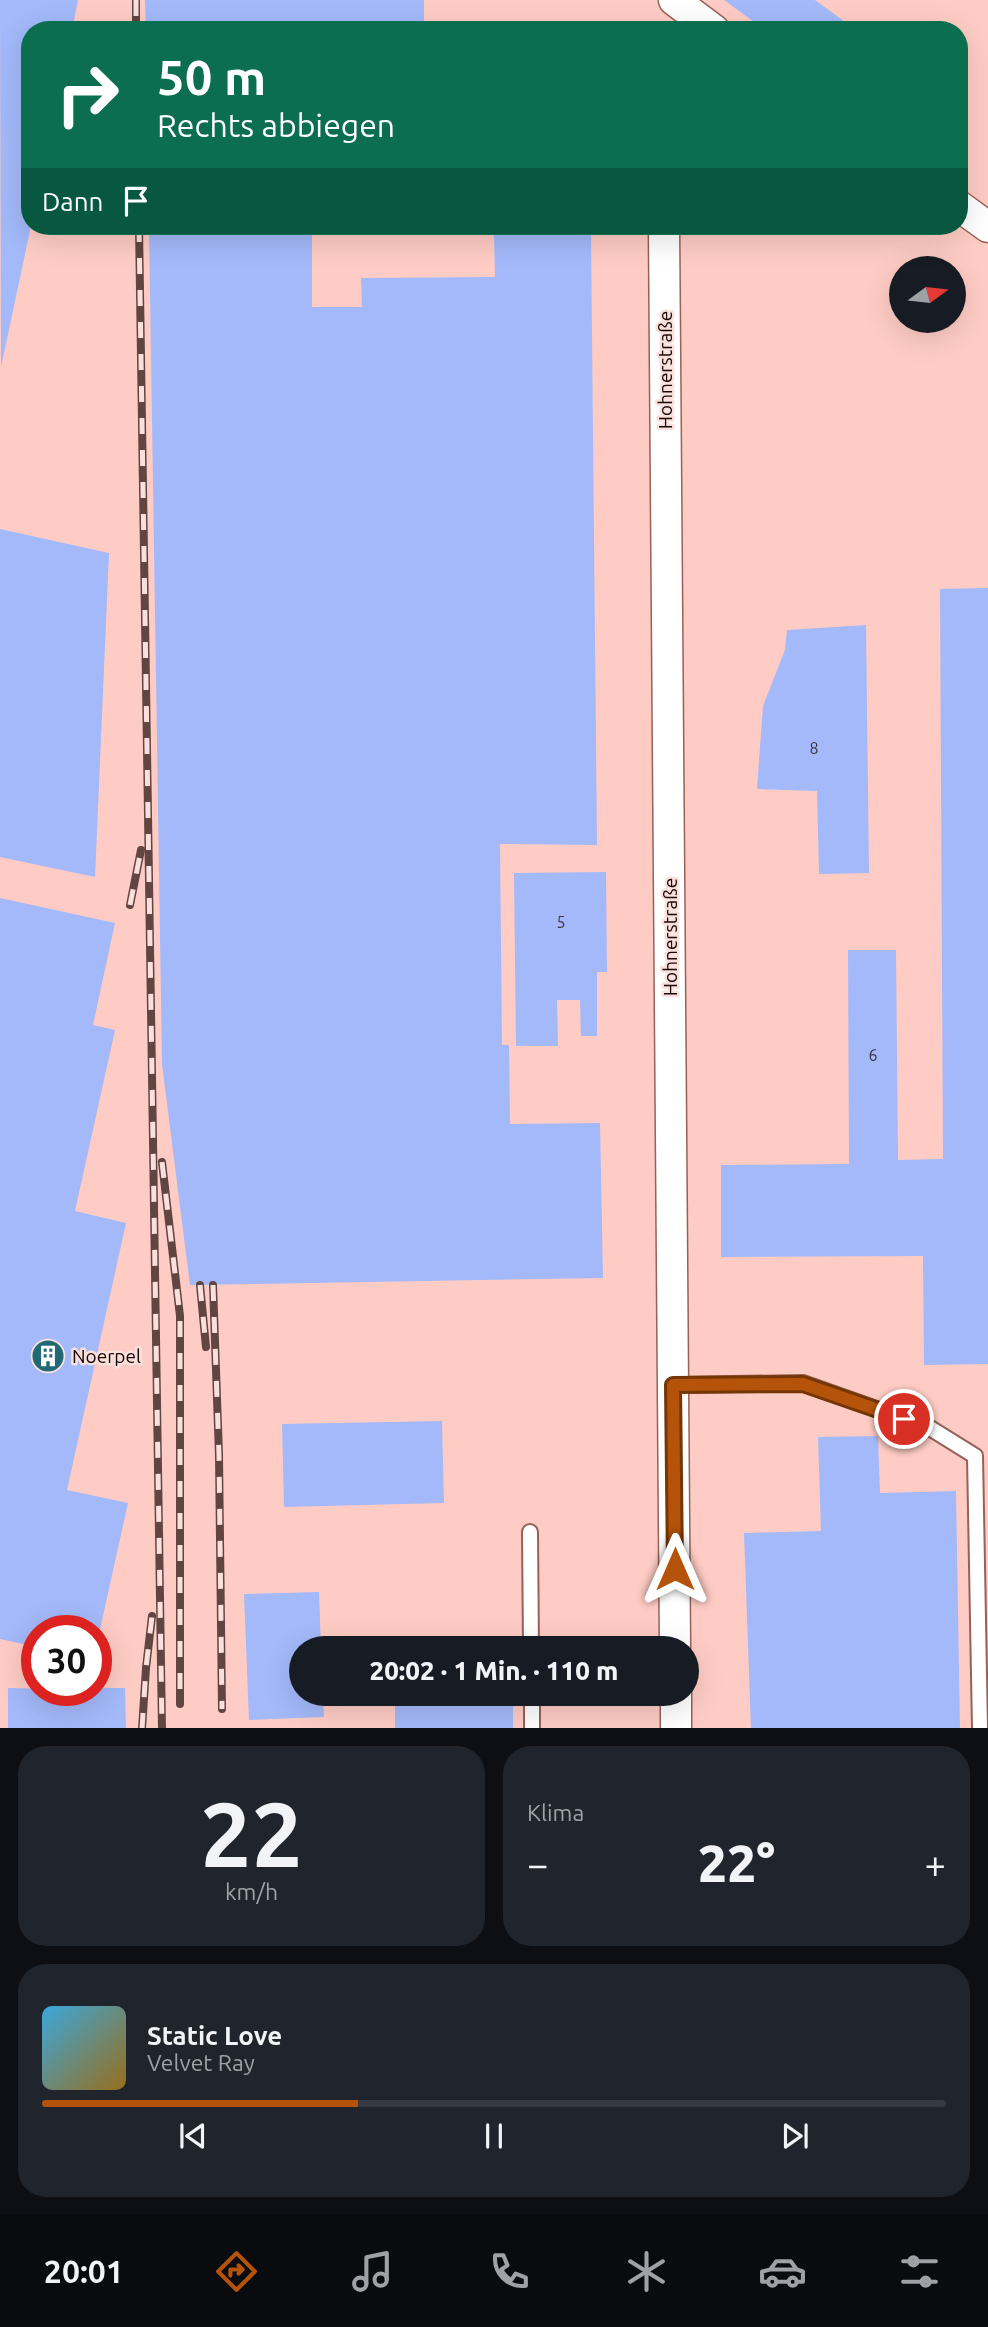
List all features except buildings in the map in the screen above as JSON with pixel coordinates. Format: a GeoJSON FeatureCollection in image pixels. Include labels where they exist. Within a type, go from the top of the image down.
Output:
{"type":"FeatureCollection","features":[{"type":"Feature","properties":{"kind":"street"},"geometry":{"type":"LineString","coordinates":[[674,0],[702,21]]}},
{"type":"Feature","properties":{"kind":"street"},"geometry":{"type":"LineString","coordinates":[[968,213],[988,227]]}},
{"type":"Feature","properties":{"kind":"street","name":"Hohnerstraße"},"geometry":{"type":"LineString","coordinates":[[664,235],[676,1636]]}},
{"type":"Feature","properties":{"kind":"street"},"geometry":{"type":"LineString","coordinates":[[676,1706],[676,1728]]}},
{"type":"Feature","properties":{"kind":"lane"},"geometry":{"type":"LineString","coordinates":[[673,1385],[803,1384],[930,1428],[975,1456],[980,1728]]}},
{"type":"Feature","properties":{"kind":"lane"},"geometry":{"type":"LineString","coordinates":[[530,1532],[531,1636]]}},
{"type":"Feature","properties":{"kind":"lane"},"geometry":{"type":"LineString","coordinates":[[532,1706],[532,1728]]}},
{"type":"Feature","properties":{"kind":"railway"},"geometry":{"type":"LineString","coordinates":[[136,0],[136,21]]}},
{"type":"Feature","properties":{"kind":"railway"},"geometry":{"type":"LineString","coordinates":[[139,235],[162,1728]]}},
{"type":"Feature","properties":{"kind":"railway"},"geometry":{"type":"LineString","coordinates":[[130,905],[141,850]]}},
{"type":"Feature","properties":{"kind":"railway"},"geometry":{"type":"LineString","coordinates":[[162,1162],[180,1316],[180,1704]]}},
{"type":"Feature","properties":{"kind":"railway"},"geometry":{"type":"LineString","coordinates":[[200,1285],[206,1347]]}},
{"type":"Feature","properties":{"kind":"railway"},"geometry":{"type":"LineString","coordinates":[[213,1285],[219,1455],[222,1709]]}},
{"type":"Feature","properties":{"kind":"railway"},"geometry":{"type":"LineString","coordinates":[[142,1728],[152,1616]]}},
{"type":"Feature","properties":{"kind":"place","name":"Noerpel"},"geometry":{"type":"Point","coordinates":[48,1356]}},
{"type":"Feature","properties":{"kind":"route"},"geometry":{"type":"LineString","coordinates":[[675,1569],[673,1385],[803,1384],[904,1419]]}}]}
